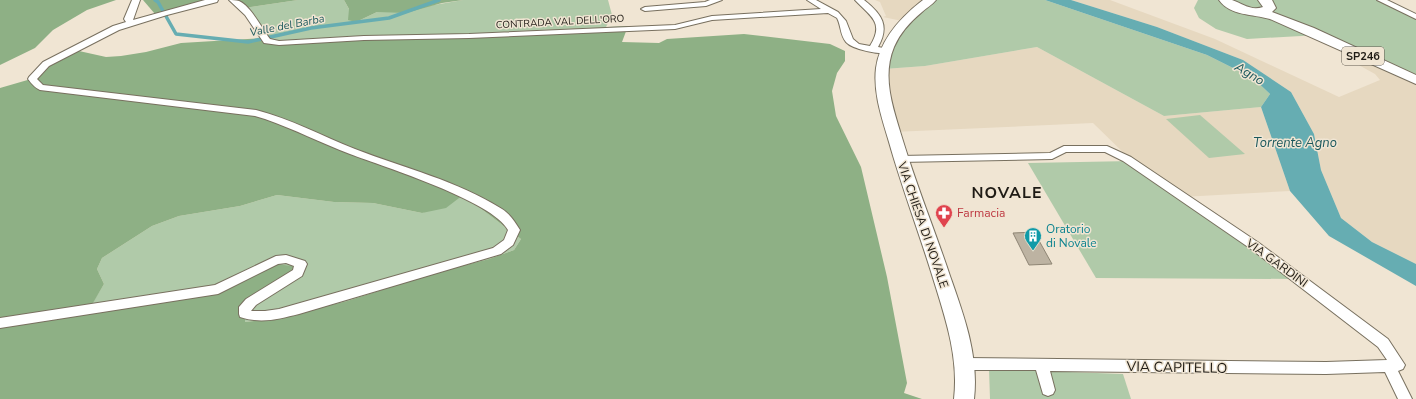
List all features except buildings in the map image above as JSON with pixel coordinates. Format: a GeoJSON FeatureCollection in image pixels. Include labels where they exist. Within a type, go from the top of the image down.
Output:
{"type":"FeatureCollection","features":[{"type":"Feature","properties":{"kind":"main road","name":"VIA CHIESA DI NOVALE"},"geometry":{"type":"LineString","coordinates":[[930,0],[903,23],[880,50],[882,92],[900,159],[956,324],[965,364],[964,399]]}},
{"type":"Feature","properties":{"kind":"main road","name":"SP246"},"geometry":{"type":"LineString","coordinates":[[1225,0],[1237,7],[1274,16],[1310,31],[1416,80]]}},
{"type":"Feature","properties":{"kind":"main road","name":"SP246"},"geometry":{"type":"LineString","coordinates":[[1256,11],[1267,10],[1269,3]]}},
{"type":"Feature","properties":{"kind":"main road","name":"SP246"},"geometry":{"type":"LineString","coordinates":[[1269,3],[1276,13],[1310,31]]}},
{"type":"Feature","properties":{"kind":"street"},"geometry":{"type":"LineString","coordinates":[[130,23],[128,19],[136,0]]}},
{"type":"Feature","properties":{"kind":"street"},"geometry":{"type":"LineString","coordinates":[[0,323],[85,311],[218,289],[276,260],[286,259],[301,264],[298,273],[244,307],[245,314],[254,317],[276,314],[299,309],[497,251],[509,242],[514,230],[510,221],[499,213],[448,188],[351,150],[276,118],[249,112],[40,87],[32,79],[40,69],[53,60],[101,35],[130,23],[214,0]]}},
{"type":"Feature","properties":{"kind":"street","name":"CONTRADA VAL DELL'ORO"},"geometry":{"type":"LineString","coordinates":[[233,0],[248,14],[265,38],[278,43],[364,38],[469,36],[675,27],[712,18],[829,12]]}},
{"type":"Feature","properties":{"kind":"street"},"geometry":{"type":"LineString","coordinates":[[645,9],[706,4],[718,0]]}},
{"type":"Feature","properties":{"kind":"street"},"geometry":{"type":"LineString","coordinates":[[811,0],[829,12],[835,13],[839,16],[843,22],[849,41],[854,45],[880,50],[880,27],[869,8],[859,0]]}},
{"type":"Feature","properties":{"kind":"street"},"geometry":{"type":"LineString","coordinates":[[1381,0],[1416,17]]}},
{"type":"Feature","properties":{"kind":"street","name":"VIA GARDINI"},"geometry":{"type":"LineString","coordinates":[[900,159],[1052,156],[1064,149],[1107,149],[1127,159],[1248,241],[1328,300],[1383,343],[1398,364],[1389,366]]}},
{"type":"Feature","properties":{"kind":"street","name":"VIA CAPITELLO"},"geometry":{"type":"LineString","coordinates":[[965,364],[1326,368],[1389,366]]}},
{"type":"Feature","properties":{"kind":"street"},"geometry":{"type":"LineString","coordinates":[[1042,365],[1048,390]]}},
{"type":"Feature","properties":{"kind":"street"},"geometry":{"type":"LineString","coordinates":[[1389,366],[1405,399]]}},
{"type":"Feature","properties":{"kind":"shaded area"},"geometry":{"type":"Polygon","coordinates":[[[875,0],[926,0],[902,21],[883,17],[886,16],[880,2],[875,0]]]}},
{"type":"Feature","properties":{"kind":"shaded area"},"geometry":{"type":"Polygon","coordinates":[[[1071,0],[1110,0],[1215,39],[1339,97],[1380,80],[1375,74],[1355,63],[1356,58],[1416,84],[1416,264],[1372,242],[1341,218],[1321,170],[1314,134],[1291,92],[1243,60],[1157,27],[1071,0]]]}},
{"type":"Feature","properties":{"kind":"shaded area"},"geometry":{"type":"Polygon","coordinates":[[[1037,47],[1164,116],[1261,107],[1290,191],[1182,197],[1132,161],[1093,123],[893,132],[884,69],[925,66],[1037,47]]]}},
{"type":"Feature","properties":{"kind":"green space"},"geometry":{"type":"Polygon","coordinates":[[[0,0],[116,0],[87,10],[53,30],[35,48],[0,65],[0,0]]]}},
{"type":"Feature","properties":{"kind":"green space"},"geometry":{"type":"Polygon","coordinates":[[[143,0],[211,0],[155,14],[143,0]]]}},
{"type":"Feature","properties":{"kind":"green space"},"geometry":{"type":"Polygon","coordinates":[[[235,0],[298,0],[244,8],[235,0]]]}},
{"type":"Feature","properties":{"kind":"green space"},"geometry":{"type":"Polygon","coordinates":[[[298,0],[344,0],[356,22],[377,12],[393,12],[463,0],[608,0],[612,15],[606,27],[287,42],[273,41],[265,38],[244,8],[298,0]]]}},
{"type":"Feature","properties":{"kind":"green space"},"geometry":{"type":"Polygon","coordinates":[[[344,0],[463,0],[442,3],[406,13],[377,12],[356,22],[348,20],[349,9],[344,0]]]}},
{"type":"Feature","properties":{"kind":"green space"},"geometry":{"type":"Polygon","coordinates":[[[930,0],[1045,0],[1207,55],[1253,78],[1270,94],[1261,107],[1164,116],[1037,47],[925,66],[884,69],[902,27],[930,0]]]}},
{"type":"Feature","properties":{"kind":"green space"},"geometry":{"type":"Polygon","coordinates":[[[1198,0],[1387,0],[1416,15],[1416,84],[1356,58],[1319,35],[1247,39],[1216,29],[1199,18],[1194,8],[1198,0]]]}},
{"type":"Feature","properties":{"kind":"green space"},"geometry":{"type":"Polygon","coordinates":[[[628,26],[622,42],[659,43],[667,39],[744,34],[830,44],[845,51],[845,61],[837,73],[832,91],[836,116],[861,167],[887,277],[907,383],[904,393],[922,399],[0,399],[0,88],[31,79],[70,49],[106,57],[146,52],[181,43],[265,38],[273,41],[287,42],[628,26]],[[277,195],[240,206],[179,216],[152,226],[102,258],[97,269],[104,284],[86,315],[223,292],[277,264],[298,267],[245,314],[245,322],[278,318],[347,301],[438,272],[489,259],[514,250],[521,239],[463,195],[446,208],[422,213],[373,203],[334,202],[277,195]]]}},
{"type":"Feature","properties":{"kind":"green space"},"geometry":{"type":"Polygon","coordinates":[[[1200,115],[1245,154],[1209,158],[1166,119],[1200,115]]]}},
{"type":"Feature","properties":{"kind":"green space"},"geometry":{"type":"Polygon","coordinates":[[[1132,161],[1295,279],[1096,278],[1028,163],[1132,161]]]}},
{"type":"Feature","properties":{"kind":"green space"},"geometry":{"type":"Polygon","coordinates":[[[277,195],[334,202],[373,203],[422,213],[463,195],[521,239],[514,250],[489,259],[438,272],[347,301],[278,318],[245,322],[245,310],[277,264],[223,292],[85,315],[104,284],[97,269],[102,258],[152,226],[179,216],[240,206],[277,195]]]}},
{"type":"Feature","properties":{"kind":"green space"},"geometry":{"type":"Polygon","coordinates":[[[989,369],[1123,374],[1131,399],[990,399],[989,369]]]}},
{"type":"Feature","properties":{"kind":"water","name":"Torrente Agno"},"geometry":{"type":"Polygon","coordinates":[[[1045,0],[1071,0],[1157,27],[1243,60],[1291,92],[1314,134],[1321,170],[1341,218],[1372,242],[1416,264],[1416,286],[1329,236],[1290,191],[1261,107],[1270,94],[1253,78],[1207,55],[1045,0]]]}},
{"type":"Feature","properties":{"kind":"waterway","name":"Valle del Barba"},"geometry":{"type":"LineString","coordinates":[[155,0],[158,2],[176,34],[248,42],[311,28],[389,18],[439,0]]}},
{"type":"Feature","properties":{"kind":"place","name":"Farmacia"},"geometry":{"type":"Point","coordinates":[944,228]}},
{"type":"Feature","properties":{"kind":"place","name":"Oratorio di Novale"},"geometry":{"type":"Point","coordinates":[1033,251]}},
{"type":"Feature","properties":{"kind":"district","name":"NOVALE"},"geometry":{"type":"Point","coordinates":[1007,192]}},
{"type":"Feature","properties":{"kind":"water label","name":"Agno"},"geometry":{"type":"Point","coordinates":[1250,73]}}]}
